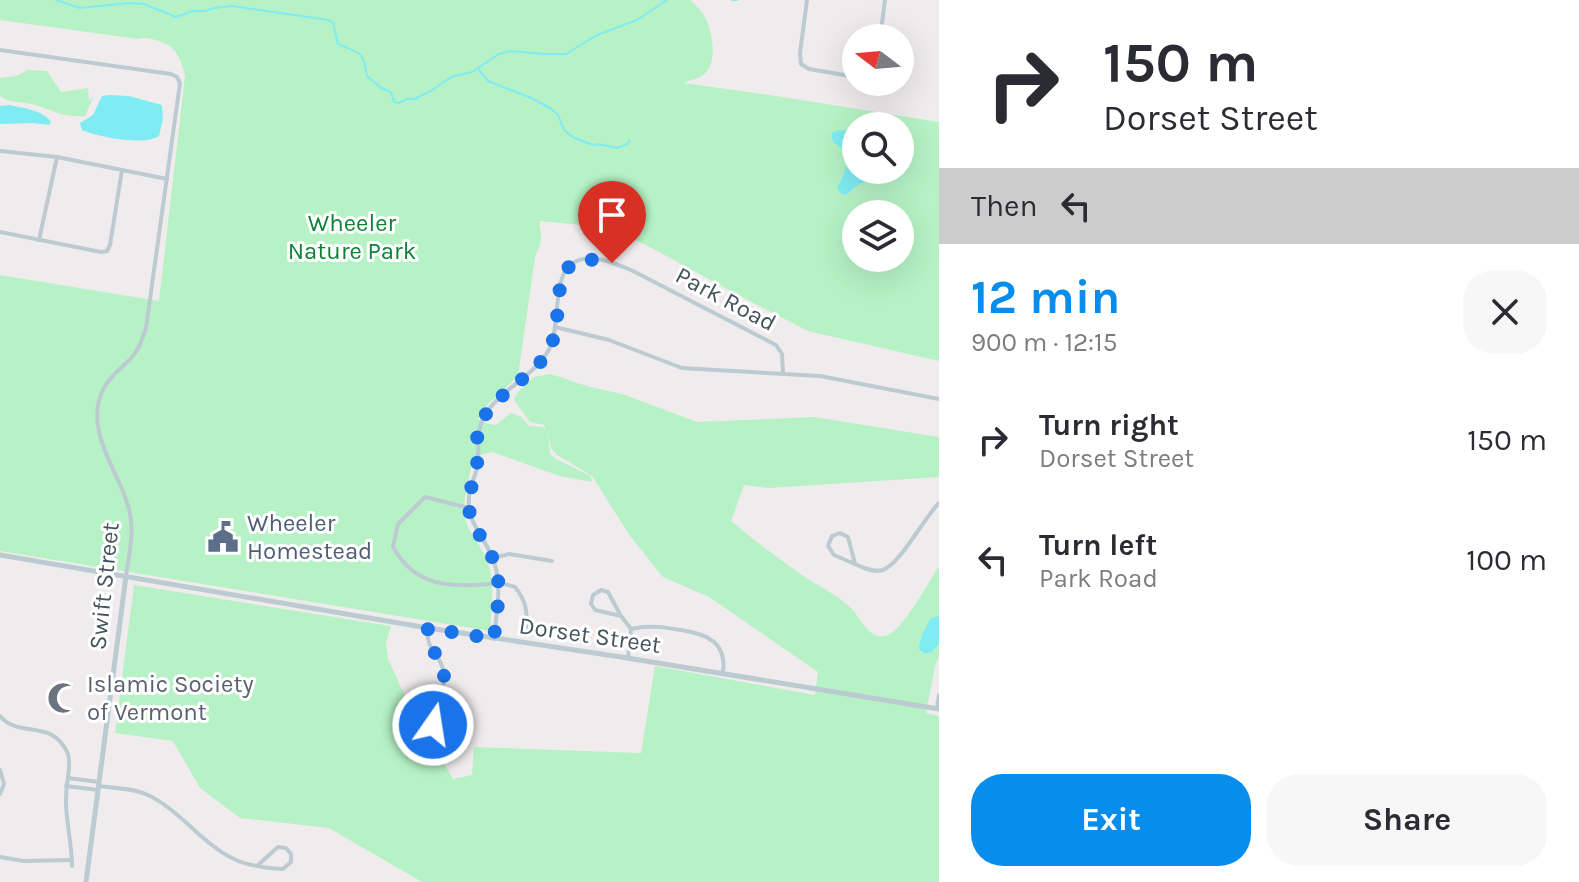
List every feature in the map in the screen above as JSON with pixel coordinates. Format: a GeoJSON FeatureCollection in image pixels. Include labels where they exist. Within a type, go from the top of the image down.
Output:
{"type":"FeatureCollection","features":[{"type":"Feature","properties":{"kind":"street"},"geometry":{"type":"LineString","coordinates":[[807,0],[801,64],[809,69],[842,75]]}},
{"type":"Feature","properties":{"kind":"street"},"geometry":{"type":"LineString","coordinates":[[882,24],[885,0]]}},
{"type":"Feature","properties":{"kind":"street","name":"Swift Street"},"geometry":{"type":"LineString","coordinates":[[0,50],[167,74],[177,77],[180,85],[146,328],[137,350],[107,383],[98,406],[102,442],[131,519],[131,541],[86,882]]}},
{"type":"Feature","properties":{"kind":"street"},"geometry":{"type":"LineString","coordinates":[[0,151],[57,157],[167,179]]}},
{"type":"Feature","properties":{"kind":"street"},"geometry":{"type":"LineString","coordinates":[[39,240],[57,157]]}},
{"type":"Feature","properties":{"kind":"street"},"geometry":{"type":"LineString","coordinates":[[0,232],[107,251],[122,170]]}},
{"type":"Feature","properties":{"kind":"street","name":"Park Road"},"geometry":{"type":"LineString","coordinates":[[469,508],[469,491],[478,461],[478,434],[483,419],[493,404],[543,358],[552,344],[562,278],[572,263],[581,260],[604,261],[633,271],[776,345],[783,358],[783,373]]}},
{"type":"Feature","properties":{"kind":"street"},"geometry":{"type":"LineString","coordinates":[[555,327],[609,340],[682,368],[834,378],[939,399]]}},
{"type":"Feature","properties":{"kind":"street"},"geometry":{"type":"LineString","coordinates":[[494,639],[499,583],[493,558],[469,508],[425,497],[398,524],[393,547],[398,557],[420,578],[428,581],[470,585],[499,583],[515,587],[527,610],[527,631]]}},
{"type":"Feature","properties":{"kind":"street"},"geometry":{"type":"LineString","coordinates":[[855,564],[848,537],[840,533],[832,536],[828,544],[831,552],[855,564],[875,571],[889,567],[939,503]]}},
{"type":"Feature","properties":{"kind":"street"},"geometry":{"type":"LineString","coordinates":[[493,558],[509,554],[552,561]]}},
{"type":"Feature","properties":{"kind":"street","name":"Dorset Street"},"geometry":{"type":"LineString","coordinates":[[0,555],[494,639],[938,709]]}},
{"type":"Feature","properties":{"kind":"street"},"geometry":{"type":"LineString","coordinates":[[621,616],[595,610],[591,604],[593,595],[598,591],[608,592],[631,629],[628,658]]}},
{"type":"Feature","properties":{"kind":"street"},"geometry":{"type":"LineString","coordinates":[[631,629],[658,626],[704,635],[720,650],[723,673]]}},
{"type":"Feature","properties":{"kind":"street"},"geometry":{"type":"LineString","coordinates":[[428,628],[428,641],[442,665],[444,675],[434,729],[439,739],[446,751],[456,748],[453,738],[439,739]]}},
{"type":"Feature","properties":{"kind":"street"},"geometry":{"type":"LineString","coordinates":[[938,709],[939,695]]}},
{"type":"Feature","properties":{"kind":"street"},"geometry":{"type":"LineString","coordinates":[[1,719],[16,728],[42,732],[57,739],[68,754],[65,810],[72,866]]}},
{"type":"Feature","properties":{"kind":"street"},"geometry":{"type":"LineString","coordinates":[[0,770],[4,784],[0,794]]}},
{"type":"Feature","properties":{"kind":"street"},"geometry":{"type":"LineString","coordinates":[[68,778],[148,795],[231,858],[258,865],[285,868],[292,856],[286,848],[278,847],[258,865]]}},
{"type":"Feature","properties":{"kind":"street"},"geometry":{"type":"LineString","coordinates":[[66,786],[98,786]]}},
{"type":"Feature","properties":{"kind":"street"},"geometry":{"type":"LineString","coordinates":[[0,857],[24,861],[72,860]]}},
{"type":"Feature","properties":{"kind":"green space","name":"Wheeler Nature Park"},"geometry":{"type":"Polygon","coordinates":[[[0,0],[690,0],[707,20],[713,46],[707,71],[684,83],[876,112],[842,112],[842,184],[914,184],[914,118],[939,122],[939,361],[808,331],[615,231],[540,221],[541,240],[535,257],[518,376],[487,405],[478,419],[496,425],[511,413],[520,416],[529,426],[543,427],[546,432],[544,425],[530,422],[514,400],[516,394],[534,377],[551,374],[622,394],[697,422],[814,417],[939,437],[939,477],[769,488],[744,485],[731,521],[846,604],[866,628],[882,637],[901,624],[939,566],[939,656],[926,713],[939,716],[939,882],[422,882],[329,828],[240,818],[200,788],[173,741],[115,733],[134,585],[391,626],[386,643],[388,659],[406,698],[453,779],[472,775],[474,747],[641,753],[655,666],[815,695],[818,672],[709,597],[663,577],[630,536],[592,476],[556,454],[548,435],[550,453],[554,458],[591,476],[592,482],[560,476],[492,452],[473,457],[464,510],[490,571],[490,631],[0,551],[0,275],[159,301],[185,76],[174,50],[153,39],[0,20],[0,0]]]}},
{"type":"Feature","properties":{"kind":"green space"},"geometry":{"type":"Polygon","coordinates":[[[28,70],[47,71],[61,92],[88,88],[89,101],[94,96],[85,116],[61,114],[0,96],[0,78],[16,76],[28,70]]]}},
{"type":"Feature","properties":{"kind":"water"},"geometry":{"type":"Polygon","coordinates":[[[102,96],[129,96],[162,105],[159,136],[133,140],[110,138],[82,130],[80,123],[93,115],[102,96]]]}},
{"type":"Feature","properties":{"kind":"water"},"geometry":{"type":"Polygon","coordinates":[[[0,106],[38,112],[51,122],[49,125],[0,124],[0,106]]]}},
{"type":"Feature","properties":{"kind":"water"},"geometry":{"type":"Polygon","coordinates":[[[842,130],[842,150],[834,143],[833,132],[842,130]]]}},
{"type":"Feature","properties":{"kind":"water"},"geometry":{"type":"Polygon","coordinates":[[[842,177],[842,184],[860,184],[846,194],[837,187],[842,177]]]}},
{"type":"Feature","properties":{"kind":"water"},"geometry":{"type":"Polygon","coordinates":[[[939,616],[939,644],[931,653],[924,653],[919,649],[921,637],[930,619],[939,616]]]}},
{"type":"Feature","properties":{"kind":"waterway"},"geometry":{"type":"LineString","coordinates":[[56,0],[80,8],[144,4],[176,17],[193,11],[232,6],[329,20],[333,23],[338,44],[359,53],[367,76],[391,92],[394,102],[399,103],[431,91],[451,77],[472,72],[499,54],[510,51],[566,54],[597,35],[637,20],[667,0]]}},
{"type":"Feature","properties":{"kind":"waterway"},"geometry":{"type":"LineString","coordinates":[[732,0],[737,0]]}},
{"type":"Feature","properties":{"kind":"waterway"},"geometry":{"type":"LineString","coordinates":[[479,70],[488,81],[550,108],[558,115],[564,130],[574,138],[593,145],[617,148],[630,140]]}},
{"type":"Feature","properties":{"kind":"place","name":"Wheeler Homestead"},"geometry":{"type":"Point","coordinates":[223,537]}},
{"type":"Feature","properties":{"kind":"place","name":"Islamic Society of Vermont"},"geometry":{"type":"Point","coordinates":[63,698]}},
{"type":"Feature","properties":{"kind":"route"},"geometry":{"type":"LineString","coordinates":[[433,725],[444,675],[442,665],[428,641],[428,628],[494,639],[499,589],[497,570],[488,546],[470,516],[468,504],[478,461],[480,425],[493,404],[539,363],[550,349],[562,278],[567,268],[581,260],[612,263]]}}]}
